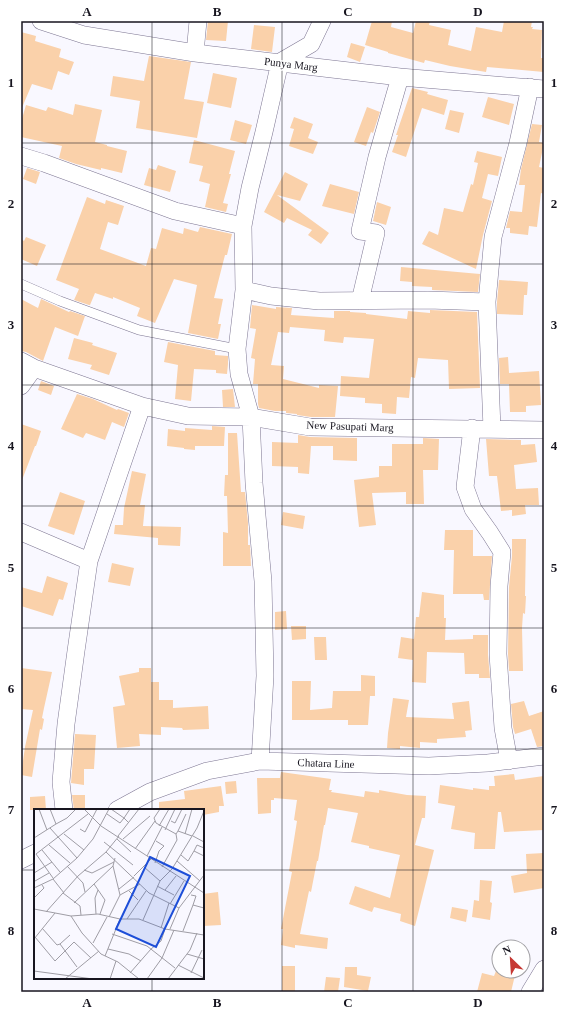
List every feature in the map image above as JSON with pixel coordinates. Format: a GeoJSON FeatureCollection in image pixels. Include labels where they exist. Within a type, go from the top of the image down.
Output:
{"type":"FeatureCollection","features":[{"type":"Feature","properties":{"kind":"street","name":"Punya Marg"},"geometry":{"type":"LineString","coordinates":[[42,21],[84,28],[195,52],[400,77],[537,88]]}},
{"type":"Feature","properties":{"kind":"street"},"geometry":{"type":"LineString","coordinates":[[195,52],[198,21]]}},
{"type":"Feature","properties":{"kind":"street"},"geometry":{"type":"LineString","coordinates":[[260,761],[265,676],[263,581],[254,483],[251,417],[239,374],[237,349],[244,290],[243,226],[250,188],[280,62],[311,44],[322,21]]}},
{"type":"Feature","properties":{"kind":"street"},"geometry":{"type":"LineString","coordinates":[[360,301],[376,233],[360,231],[377,157],[400,77]]}},
{"type":"Feature","properties":{"kind":"street"},"geometry":{"type":"LineString","coordinates":[[492,428],[487,302],[493,237],[518,143],[537,88]]}},
{"type":"Feature","properties":{"kind":"street"},"geometry":{"type":"LineString","coordinates":[[21,156],[175,211],[243,226]]}},
{"type":"Feature","properties":{"kind":"street"},"geometry":{"type":"LineString","coordinates":[[244,290],[271,296],[319,301],[428,300],[487,302]]}},
{"type":"Feature","properties":{"kind":"street"},"geometry":{"type":"LineString","coordinates":[[21,386],[28,365]]}},
{"type":"Feature","properties":{"kind":"street","name":"New Pasupati Marg"},"geometry":{"type":"LineString","coordinates":[[28,365],[142,406],[188,416],[251,417],[310,427],[492,428],[544,430]]}},
{"type":"Feature","properties":{"kind":"street"},"geometry":{"type":"LineString","coordinates":[[64,809],[61,782],[66,724],[90,561],[142,406]]}},
{"type":"Feature","properties":{"kind":"street"},"geometry":{"type":"LineString","coordinates":[[472,428],[465,487],[473,509],[502,552],[498,654],[503,728],[509,761]]}},
{"type":"Feature","properties":{"kind":"street"},"geometry":{"type":"LineString","coordinates":[[21,532],[90,561]]}},
{"type":"Feature","properties":{"kind":"street","name":"Chatara Line"},"geometry":{"type":"LineString","coordinates":[[119,809],[150,792],[207,771],[260,761],[429,766],[509,761],[544,756]]}},
{"type":"Feature","properties":{"kind":"street"},"geometry":{"type":"LineString","coordinates":[[21,860],[34,854]]}},
{"type":"Feature","properties":{"kind":"street"},"geometry":{"type":"LineString","coordinates":[[530,992],[544,969]]}},
{"type":"Feature","properties":{"kind":"lane"},"geometry":{"type":"LineString","coordinates":[[21,284],[60,301],[140,330],[237,349]]}},
{"type":"Feature","properties":{"kind":"building"},"geometry":{"type":"Polygon","coordinates":[[[208,21],[228,21],[226,41],[206,40],[208,21]]]}},
{"type":"Feature","properties":{"kind":"building"},"geometry":{"type":"Polygon","coordinates":[[[372,21],[392,21],[391,27],[413,33],[416,21],[430,21],[429,25],[451,30],[448,45],[471,51],[476,27],[502,32],[504,21],[532,21],[532,29],[542,30],[541,58],[544,58],[544,72],[487,67],[486,72],[425,60],[424,63],[388,53],[365,45],[372,21]]]}},
{"type":"Feature","properties":{"kind":"building"},"geometry":{"type":"Polygon","coordinates":[[[254,25],[275,27],[272,52],[251,49],[254,25]]]}},
{"type":"Feature","properties":{"kind":"building"},"geometry":{"type":"Polygon","coordinates":[[[21,32],[36,36],[35,41],[61,49],[59,57],[74,62],[69,75],[58,71],[52,90],[32,84],[21,110],[21,32]]]}},
{"type":"Feature","properties":{"kind":"building"},"geometry":{"type":"Polygon","coordinates":[[[351,43],[365,47],[360,62],[347,57],[351,43]]]}},
{"type":"Feature","properties":{"kind":"building"},"geometry":{"type":"Polygon","coordinates":[[[149,56],[191,62],[184,99],[204,102],[197,138],[136,128],[140,101],[110,96],[113,76],[144,81],[149,56]]]}},
{"type":"Feature","properties":{"kind":"building"},"geometry":{"type":"Polygon","coordinates":[[[213,73],[237,78],[231,108],[207,103],[213,73]]]}},
{"type":"Feature","properties":{"kind":"building"},"geometry":{"type":"Polygon","coordinates":[[[412,88],[428,92],[427,94],[448,100],[444,115],[422,108],[406,157],[392,152],[398,135],[396,135],[412,88]]]}},
{"type":"Feature","properties":{"kind":"building"},"geometry":{"type":"Polygon","coordinates":[[[488,97],[514,104],[509,125],[482,117],[488,97]]]}},
{"type":"Feature","properties":{"kind":"building"},"geometry":{"type":"Polygon","coordinates":[[[75,104],[102,110],[95,142],[127,151],[122,173],[101,168],[101,170],[59,158],[62,146],[21,137],[21,122],[26,105],[46,111],[48,107],[73,115],[75,104]]]}},
{"type":"Feature","properties":{"kind":"building"},"geometry":{"type":"Polygon","coordinates":[[[367,107],[380,112],[373,133],[371,132],[366,146],[354,142],[367,107]]]}},
{"type":"Feature","properties":{"kind":"building"},"geometry":{"type":"Polygon","coordinates":[[[450,110],[464,113],[459,133],[445,129],[450,110]]]}},
{"type":"Feature","properties":{"kind":"building"},"geometry":{"type":"Polygon","coordinates":[[[294,117],[313,124],[308,138],[318,142],[313,154],[289,146],[294,129],[290,128],[294,117]]]}},
{"type":"Feature","properties":{"kind":"building"},"geometry":{"type":"Polygon","coordinates":[[[235,120],[252,125],[246,144],[230,140],[235,120]]]}},
{"type":"Feature","properties":{"kind":"building"},"geometry":{"type":"Polygon","coordinates":[[[532,124],[542,125],[539,142],[544,143],[539,167],[544,168],[544,194],[541,193],[537,227],[529,226],[528,235],[510,233],[510,228],[506,228],[510,211],[522,212],[525,185],[519,185],[521,169],[532,124]]]}},
{"type":"Feature","properties":{"kind":"building"},"geometry":{"type":"Polygon","coordinates":[[[194,140],[235,151],[229,174],[231,174],[223,203],[228,204],[226,212],[205,207],[210,184],[199,181],[203,166],[189,163],[194,140]]]}},
{"type":"Feature","properties":{"kind":"building"},"geometry":{"type":"Polygon","coordinates":[[[477,151],[502,157],[498,176],[488,174],[482,198],[492,201],[476,269],[422,244],[429,231],[438,235],[444,208],[463,212],[471,184],[473,185],[478,163],[474,162],[477,151]]]}},
{"type":"Feature","properties":{"kind":"building"},"geometry":{"type":"Polygon","coordinates":[[[158,165],[176,171],[170,192],[144,185],[149,168],[156,170],[158,165]]]}},
{"type":"Feature","properties":{"kind":"building"},"geometry":{"type":"Polygon","coordinates":[[[27,168],[40,172],[36,184],[23,179],[27,168]]]}},
{"type":"Feature","properties":{"kind":"building"},"geometry":{"type":"Polygon","coordinates":[[[285,172],[308,184],[300,201],[277,195],[329,233],[321,244],[308,235],[312,230],[287,218],[284,223],[264,212],[285,172]]]}},
{"type":"Feature","properties":{"kind":"building"},"geometry":{"type":"Polygon","coordinates":[[[330,184],[359,192],[354,214],[322,206],[330,184]]]}},
{"type":"Feature","properties":{"kind":"building"},"geometry":{"type":"Polygon","coordinates":[[[87,197],[105,204],[106,200],[124,206],[118,225],[108,222],[100,249],[146,266],[151,248],[156,249],[162,228],[183,234],[184,228],[198,232],[200,227],[232,234],[214,298],[223,299],[218,324],[221,324],[218,339],[188,333],[197,285],[174,279],[155,323],[137,316],[140,308],[113,297],[113,299],[95,293],[90,305],[74,300],[79,289],[56,280],[87,197]]]}},
{"type":"Feature","properties":{"kind":"building"},"geometry":{"type":"Polygon","coordinates":[[[377,202],[391,207],[386,225],[373,221],[377,202]]]}},
{"type":"Feature","properties":{"kind":"building"},"geometry":{"type":"Polygon","coordinates":[[[26,237],[46,245],[37,266],[21,259],[21,239],[24,241],[26,237]]]}},
{"type":"Feature","properties":{"kind":"building"},"geometry":{"type":"Polygon","coordinates":[[[401,267],[480,274],[478,292],[432,290],[432,287],[412,286],[412,282],[400,281],[401,267]]]}},
{"type":"Feature","properties":{"kind":"building"},"geometry":{"type":"Polygon","coordinates":[[[499,280],[528,282],[527,295],[524,295],[523,315],[497,314],[499,280]]]}},
{"type":"Feature","properties":{"kind":"building"},"geometry":{"type":"Polygon","coordinates":[[[21,299],[38,308],[41,299],[69,312],[70,311],[85,316],[78,336],[55,327],[43,361],[21,351],[21,299]]]}},
{"type":"Feature","properties":{"kind":"building"},"geometry":{"type":"Polygon","coordinates":[[[252,305],[276,309],[276,307],[292,308],[291,315],[334,318],[334,311],[350,311],[407,319],[408,311],[430,313],[430,310],[477,312],[480,388],[449,389],[448,360],[418,358],[415,378],[411,377],[409,398],[397,397],[396,414],[382,413],[382,404],[365,403],[365,398],[340,396],[341,376],[369,378],[374,339],[344,337],[343,343],[324,341],[325,330],[290,327],[289,333],[278,332],[271,365],[284,366],[283,379],[319,388],[319,385],[338,386],[335,417],[311,417],[286,413],[286,411],[275,411],[259,408],[258,384],[253,384],[255,359],[251,358],[256,329],[250,328],[252,305]]]}},
{"type":"Feature","properties":{"kind":"building"},"geometry":{"type":"Polygon","coordinates":[[[74,338],[93,343],[92,345],[117,353],[109,375],[90,369],[92,365],[68,359],[74,338]]]}},
{"type":"Feature","properties":{"kind":"building"},"geometry":{"type":"Polygon","coordinates":[[[168,342],[215,351],[215,355],[228,356],[227,374],[216,373],[216,370],[194,369],[191,401],[175,399],[178,365],[164,362],[168,342]]]}},
{"type":"Feature","properties":{"kind":"building"},"geometry":{"type":"Polygon","coordinates":[[[508,357],[509,373],[539,371],[541,405],[526,406],[526,412],[510,412],[509,384],[500,384],[499,358],[508,357]]]}},
{"type":"Feature","properties":{"kind":"building"},"geometry":{"type":"Polygon","coordinates":[[[41,381],[54,386],[51,395],[38,390],[41,381]]]}},
{"type":"Feature","properties":{"kind":"building"},"geometry":{"type":"Polygon","coordinates":[[[233,389],[235,407],[223,407],[222,390],[233,389]]]}},
{"type":"Feature","properties":{"kind":"building"},"geometry":{"type":"Polygon","coordinates":[[[77,394],[93,399],[117,410],[118,409],[129,413],[124,427],[112,422],[105,440],[86,433],[83,438],[61,429],[77,394]]]}},
{"type":"Feature","properties":{"kind":"building"},"geometry":{"type":"Polygon","coordinates":[[[21,424],[41,431],[22,480],[21,424]]]}},
{"type":"Feature","properties":{"kind":"building"},"geometry":{"type":"Polygon","coordinates":[[[212,426],[225,427],[224,446],[195,446],[195,450],[167,446],[168,429],[185,431],[185,428],[212,430],[212,426]]]}},
{"type":"Feature","properties":{"kind":"building"},"geometry":{"type":"Polygon","coordinates":[[[228,433],[237,433],[241,492],[245,492],[248,523],[248,545],[250,545],[251,566],[223,566],[223,532],[228,533],[227,496],[224,496],[225,475],[228,475],[228,433]]]}},
{"type":"Feature","properties":{"kind":"building"},"geometry":{"type":"Polygon","coordinates":[[[298,435],[310,437],[357,438],[357,461],[333,460],[333,446],[311,446],[309,474],[298,473],[298,467],[272,466],[272,442],[298,443],[298,435]]]}},
{"type":"Feature","properties":{"kind":"building"},"geometry":{"type":"Polygon","coordinates":[[[423,438],[439,439],[438,470],[423,470],[424,504],[406,504],[406,492],[372,493],[376,525],[359,527],[354,480],[379,477],[379,466],[392,466],[392,444],[423,444],[423,438]]]}},
{"type":"Feature","properties":{"kind":"building"},"geometry":{"type":"Polygon","coordinates":[[[486,439],[521,440],[521,445],[535,444],[537,462],[514,465],[516,489],[538,488],[539,505],[525,505],[526,514],[512,516],[512,510],[501,511],[497,476],[489,476],[486,439]]]}},
{"type":"Feature","properties":{"kind":"building"},"geometry":{"type":"Polygon","coordinates":[[[132,471],[146,474],[140,505],[145,505],[143,526],[181,527],[180,546],[158,545],[158,538],[114,534],[115,525],[123,525],[124,508],[132,471]]]}},
{"type":"Feature","properties":{"kind":"building"},"geometry":{"type":"Polygon","coordinates":[[[60,492],[85,501],[74,535],[48,526],[60,492]]]}},
{"type":"Feature","properties":{"kind":"building"},"geometry":{"type":"Polygon","coordinates":[[[283,512],[305,516],[303,529],[281,525],[283,512]]]}},
{"type":"Feature","properties":{"kind":"building"},"geometry":{"type":"Polygon","coordinates":[[[445,530],[473,530],[473,556],[492,556],[489,600],[484,600],[483,594],[453,594],[454,550],[444,550],[445,530]]]}},
{"type":"Feature","properties":{"kind":"building"},"geometry":{"type":"Polygon","coordinates":[[[512,539],[526,539],[526,596],[525,614],[523,613],[522,628],[523,671],[509,671],[509,587],[512,539]]]}},
{"type":"Feature","properties":{"kind":"building"},"geometry":{"type":"Polygon","coordinates":[[[112,563],[134,568],[130,586],[108,582],[112,563]]]}},
{"type":"Feature","properties":{"kind":"building"},"geometry":{"type":"Polygon","coordinates":[[[47,576],[68,583],[63,600],[59,599],[53,616],[21,606],[21,587],[42,593],[47,576]]]}},
{"type":"Feature","properties":{"kind":"building"},"geometry":{"type":"Polygon","coordinates":[[[422,592],[444,595],[444,618],[446,618],[445,640],[473,639],[473,635],[488,635],[490,678],[479,678],[479,674],[465,674],[464,653],[427,652],[426,683],[412,682],[413,660],[398,658],[401,637],[414,639],[416,617],[419,617],[422,592]]]}},
{"type":"Feature","properties":{"kind":"building"},"geometry":{"type":"Polygon","coordinates":[[[286,611],[287,629],[275,630],[275,612],[286,611]]]}},
{"type":"Feature","properties":{"kind":"building"},"geometry":{"type":"Polygon","coordinates":[[[291,626],[306,626],[306,639],[292,640],[291,626]]]}},
{"type":"Feature","properties":{"kind":"building"},"geometry":{"type":"Polygon","coordinates":[[[314,637],[326,637],[327,660],[315,660],[314,637]]]}},
{"type":"Feature","properties":{"kind":"building"},"geometry":{"type":"Polygon","coordinates":[[[21,668],[52,672],[42,718],[44,719],[42,730],[40,729],[32,777],[21,775],[33,710],[21,709],[21,668]]]}},
{"type":"Feature","properties":{"kind":"building"},"geometry":{"type":"Polygon","coordinates":[[[139,668],[151,668],[151,682],[159,682],[159,700],[173,700],[173,708],[208,706],[209,729],[183,730],[182,728],[161,727],[161,735],[139,734],[140,746],[117,748],[113,707],[125,705],[119,676],[139,672],[139,668]]]}},
{"type":"Feature","properties":{"kind":"building"},"geometry":{"type":"Polygon","coordinates":[[[361,675],[375,676],[375,696],[370,696],[368,725],[348,725],[348,720],[292,720],[292,681],[311,681],[310,710],[332,708],[333,691],[361,691],[361,675]]]}},
{"type":"Feature","properties":{"kind":"building"},"geometry":{"type":"Polygon","coordinates":[[[393,698],[409,700],[406,717],[454,719],[452,703],[469,701],[472,730],[465,731],[466,737],[437,739],[437,743],[420,742],[420,748],[400,746],[400,749],[387,748],[393,698]]]}},
{"type":"Feature","properties":{"kind":"building"},"geometry":{"type":"Polygon","coordinates":[[[524,701],[529,716],[544,711],[544,746],[537,747],[531,729],[515,734],[511,704],[524,701]]]}},
{"type":"Feature","properties":{"kind":"building"},"geometry":{"type":"Polygon","coordinates":[[[75,734],[96,735],[94,769],[84,769],[84,785],[71,783],[75,734]]]}},
{"type":"Feature","properties":{"kind":"building"},"geometry":{"type":"Polygon","coordinates":[[[281,772],[331,779],[329,790],[332,790],[331,792],[364,797],[365,791],[379,793],[379,790],[407,795],[426,796],[425,818],[422,818],[415,845],[434,850],[415,926],[400,921],[401,914],[374,907],[372,912],[349,904],[355,886],[390,898],[400,855],[351,842],[358,813],[328,808],[318,861],[311,892],[309,891],[300,934],[328,938],[327,949],[295,945],[295,948],[281,945],[283,929],[281,929],[292,872],[289,871],[297,821],[294,820],[297,800],[274,798],[274,800],[271,800],[271,813],[258,814],[257,778],[280,778],[281,772]]]}},
{"type":"Feature","properties":{"kind":"building"},"geometry":{"type":"Polygon","coordinates":[[[514,774],[515,780],[544,776],[544,830],[504,832],[501,812],[498,812],[495,849],[474,849],[475,833],[451,829],[455,806],[438,803],[440,785],[473,790],[473,788],[489,790],[489,786],[495,786],[494,776],[514,774]]]}},
{"type":"Feature","properties":{"kind":"building"},"geometry":{"type":"Polygon","coordinates":[[[236,781],[237,793],[226,794],[225,782],[236,781]]]}},
{"type":"Feature","properties":{"kind":"building"},"geometry":{"type":"Polygon","coordinates":[[[221,786],[224,806],[219,806],[219,812],[204,815],[204,809],[159,809],[159,802],[185,799],[184,791],[221,786]]]}},
{"type":"Feature","properties":{"kind":"building"},"geometry":{"type":"Polygon","coordinates":[[[72,795],[85,795],[85,809],[74,809],[72,795]]]}},
{"type":"Feature","properties":{"kind":"building"},"geometry":{"type":"Polygon","coordinates":[[[45,796],[46,809],[30,810],[30,797],[45,796]]]}},
{"type":"Feature","properties":{"kind":"building"},"geometry":{"type":"Polygon","coordinates":[[[544,853],[544,888],[514,893],[511,876],[527,873],[526,854],[544,853]]]}},
{"type":"Feature","properties":{"kind":"building"},"geometry":{"type":"Polygon","coordinates":[[[480,880],[492,881],[490,920],[472,917],[474,900],[479,901],[480,880]]]}},
{"type":"Feature","properties":{"kind":"building"},"geometry":{"type":"Polygon","coordinates":[[[218,892],[221,925],[204,926],[204,894],[218,892]]]}},
{"type":"Feature","properties":{"kind":"building"},"geometry":{"type":"Polygon","coordinates":[[[452,907],[468,910],[466,922],[450,918],[452,907]]]}},
{"type":"Feature","properties":{"kind":"building"},"geometry":{"type":"Polygon","coordinates":[[[282,966],[295,966],[295,992],[282,992],[282,966]]]}},
{"type":"Feature","properties":{"kind":"building"},"geometry":{"type":"Polygon","coordinates":[[[345,967],[357,967],[357,975],[371,977],[368,991],[344,987],[345,967]]]}},
{"type":"Feature","properties":{"kind":"building"},"geometry":{"type":"Polygon","coordinates":[[[482,973],[491,975],[491,979],[514,979],[511,992],[477,992],[482,973]]]}},
{"type":"Feature","properties":{"kind":"building"},"geometry":{"type":"Polygon","coordinates":[[[326,977],[340,978],[338,992],[324,992],[326,977]]]}}]}
